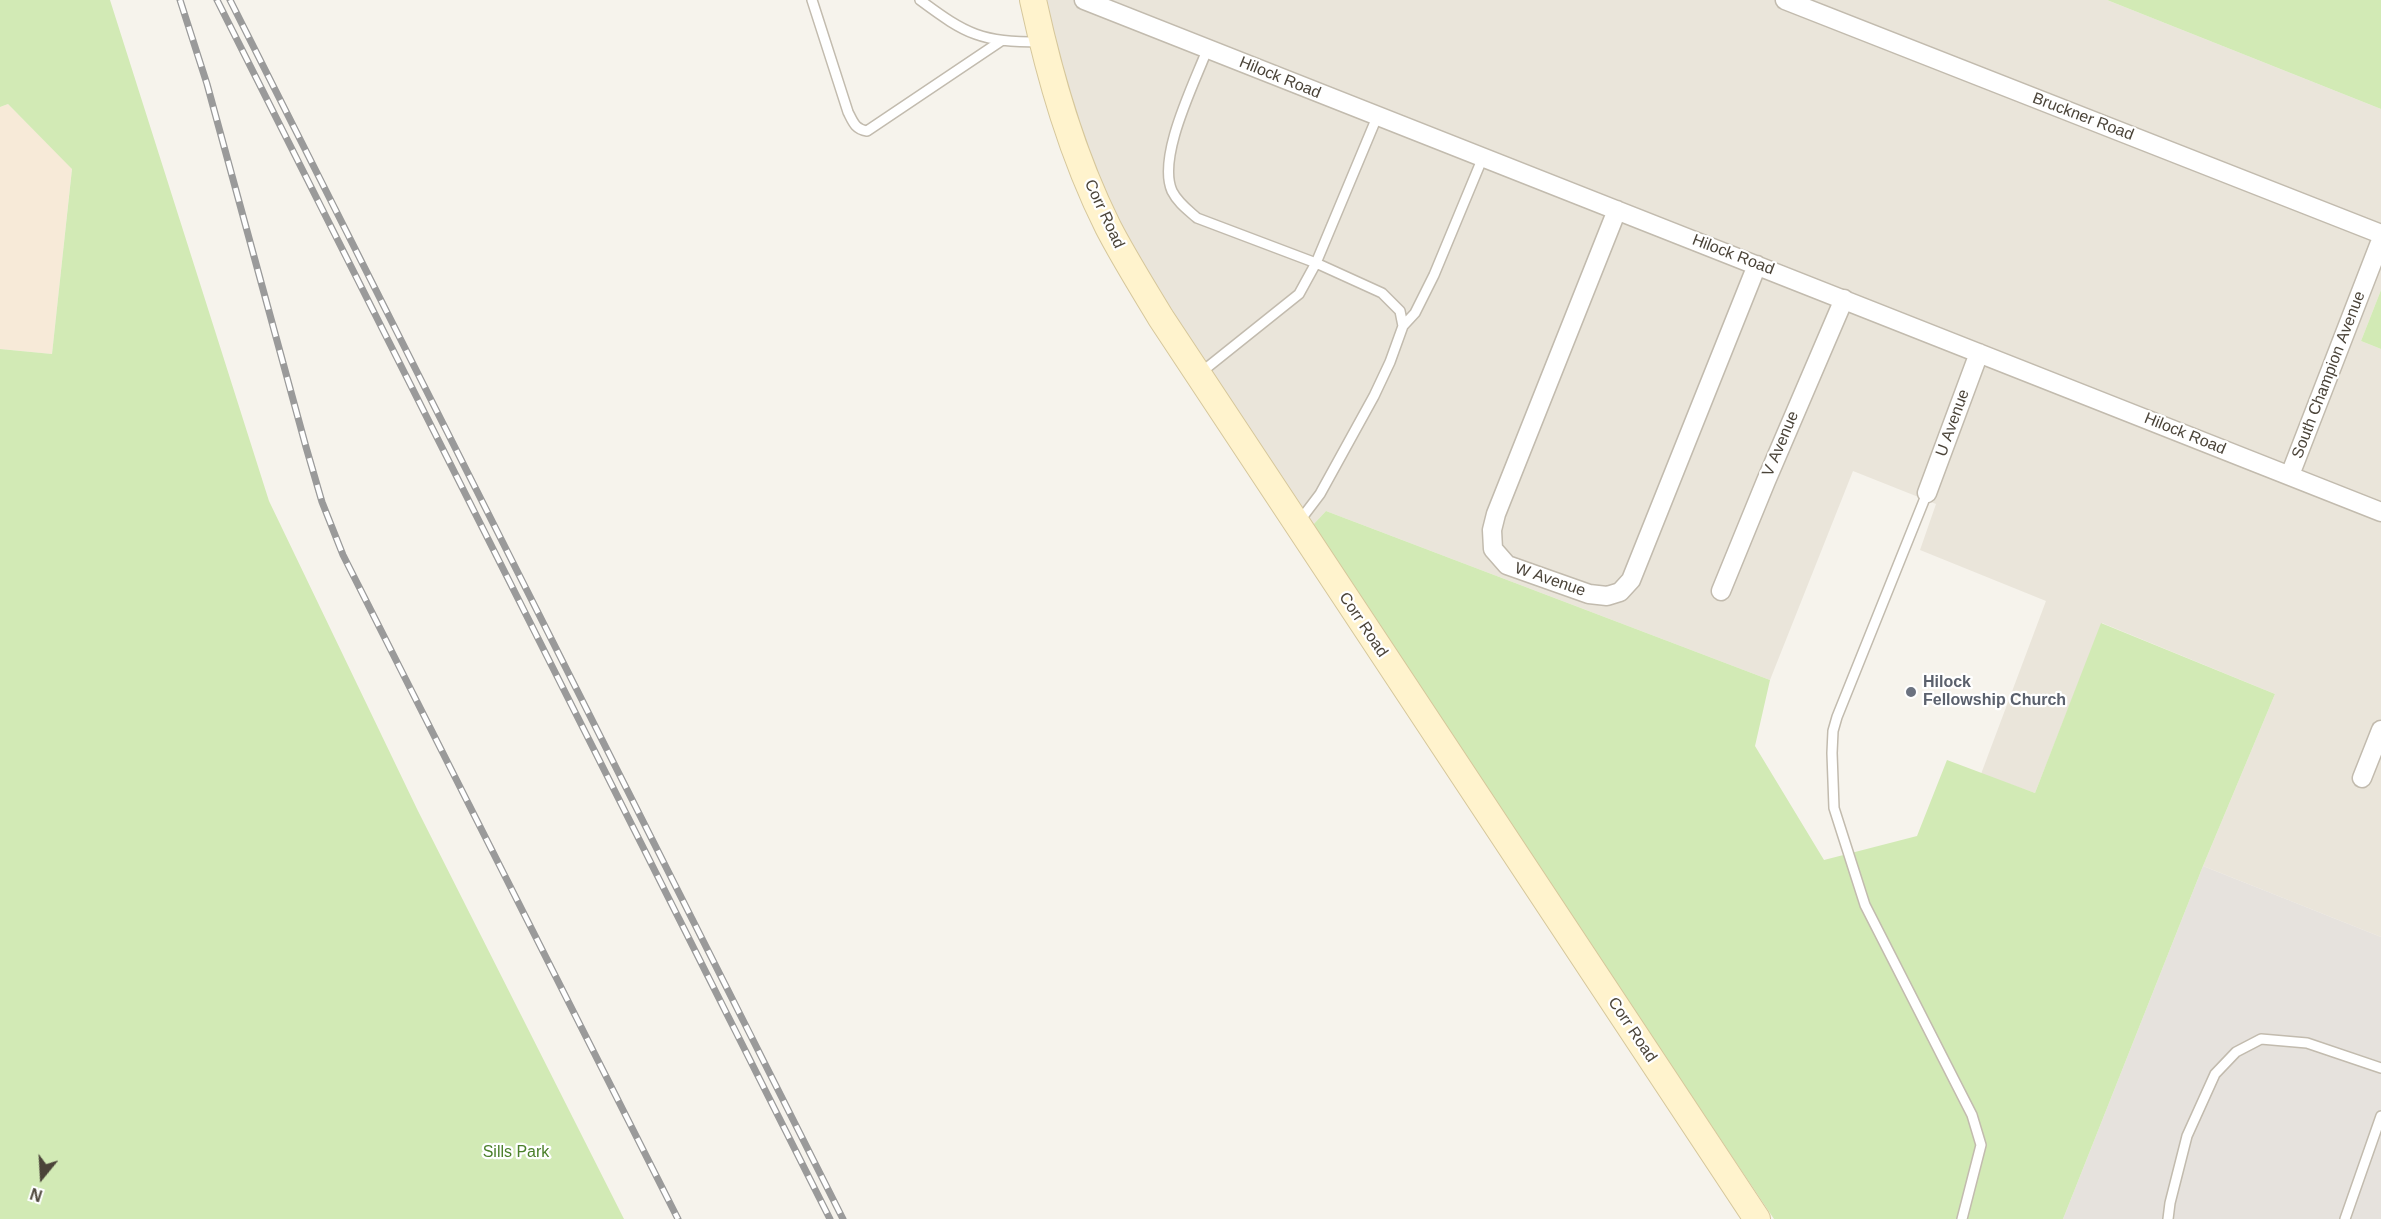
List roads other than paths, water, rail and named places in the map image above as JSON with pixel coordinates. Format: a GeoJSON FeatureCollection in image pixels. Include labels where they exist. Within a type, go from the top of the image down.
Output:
{"type":"FeatureCollection","features":[{"type":"Feature","properties":{"kind":"street","name":"Corr Road"},"geometry":{"type":"LineString","coordinates":[[1033,0],[1042,42],[1069,131],[1108,225],[1155,309],[1757,1219]]}},
{"type":"Feature","properties":{"kind":"street","name":"Hilock Road"},"geometry":{"type":"LineString","coordinates":[[1084,0],[2381,512]]}},
{"type":"Feature","properties":{"kind":"street","name":"Bruckner Road"},"geometry":{"type":"LineString","coordinates":[[1785,0],[2381,234]]}},
{"type":"Feature","properties":{"kind":"street","name":"W Avenue"},"geometry":{"type":"LineString","coordinates":[[1617,210],[1496,514],[1492,530],[1493,549],[1507,565],[1589,594],[1607,596],[1620,592],[1631,580],[1757,265]]}},
{"type":"Feature","properties":{"kind":"street","name":"South Champion Avenue"},"geometry":{"type":"LineString","coordinates":[[2290,475],[2381,240]]}},
{"type":"Feature","properties":{"kind":"street","name":"V Avenue"},"geometry":{"type":"LineString","coordinates":[[1721,591],[1844,299]]}},
{"type":"Feature","properties":{"kind":"street","name":"U Avenue"},"geometry":{"type":"LineString","coordinates":[[1928,493],[1979,353]]}},
{"type":"Feature","properties":{"kind":"street"},"geometry":{"type":"LineString","coordinates":[[2362,778],[2381,730]]}},
{"type":"Feature","properties":{"kind":"lane"},"geometry":{"type":"LineString","coordinates":[[812,0],[848,112],[855,126],[861,130],[867,131],[1000,41]]}},
{"type":"Feature","properties":{"kind":"lane"},"geometry":{"type":"LineString","coordinates":[[920,0],[954,25],[981,38],[1042,42]]}},
{"type":"Feature","properties":{"kind":"lane"},"geometry":{"type":"LineString","coordinates":[[1208,50],[1171,146],[1168,168],[1172,190],[1183,206],[1197,218],[1316,263],[1382,293],[1400,311],[1403,326]]}},
{"type":"Feature","properties":{"kind":"lane"},"geometry":{"type":"LineString","coordinates":[[1198,376],[1299,294],[1316,263],[1377,117]]}},
{"type":"Feature","properties":{"kind":"lane"},"geometry":{"type":"LineString","coordinates":[[1297,525],[1320,494],[1374,396],[1403,326],[1415,313],[1434,275],[1483,157]]}},
{"type":"Feature","properties":{"kind":"lane"},"geometry":{"type":"LineString","coordinates":[[1928,493],[1846,691],[1833,731],[1834,808],[1865,905],[1972,1115],[1981,1145],[1962,1219]]}},
{"type":"Feature","properties":{"kind":"lane"},"geometry":{"type":"LineString","coordinates":[[2168,1219],[2187,1136],[2215,1074],[2236,1052],[2261,1039],[2307,1043],[2381,1068]]}},
{"type":"Feature","properties":{"kind":"lane"},"geometry":{"type":"LineString","coordinates":[[2345,1219],[2381,1116]]}},
{"type":"Feature","properties":{"kind":"railway"},"geometry":{"type":"LineString","coordinates":[[180,0],[207,84],[322,502],[343,555],[678,1219]]}},
{"type":"Feature","properties":{"kind":"railway"},"geometry":{"type":"LineString","coordinates":[[217,0],[830,1219]]}},
{"type":"Feature","properties":{"kind":"railway"},"geometry":{"type":"LineString","coordinates":[[230,0],[843,1219]]}},
{"type":"Feature","properties":{"kind":"place","name":"Hilock Fellowship Church"},"geometry":{"type":"Point","coordinates":[1911,692]}},
{"type":"Feature","properties":{"kind":"park label","name":"Sills Park"},"geometry":{"type":"Point","coordinates":[516,1153]}}]}
